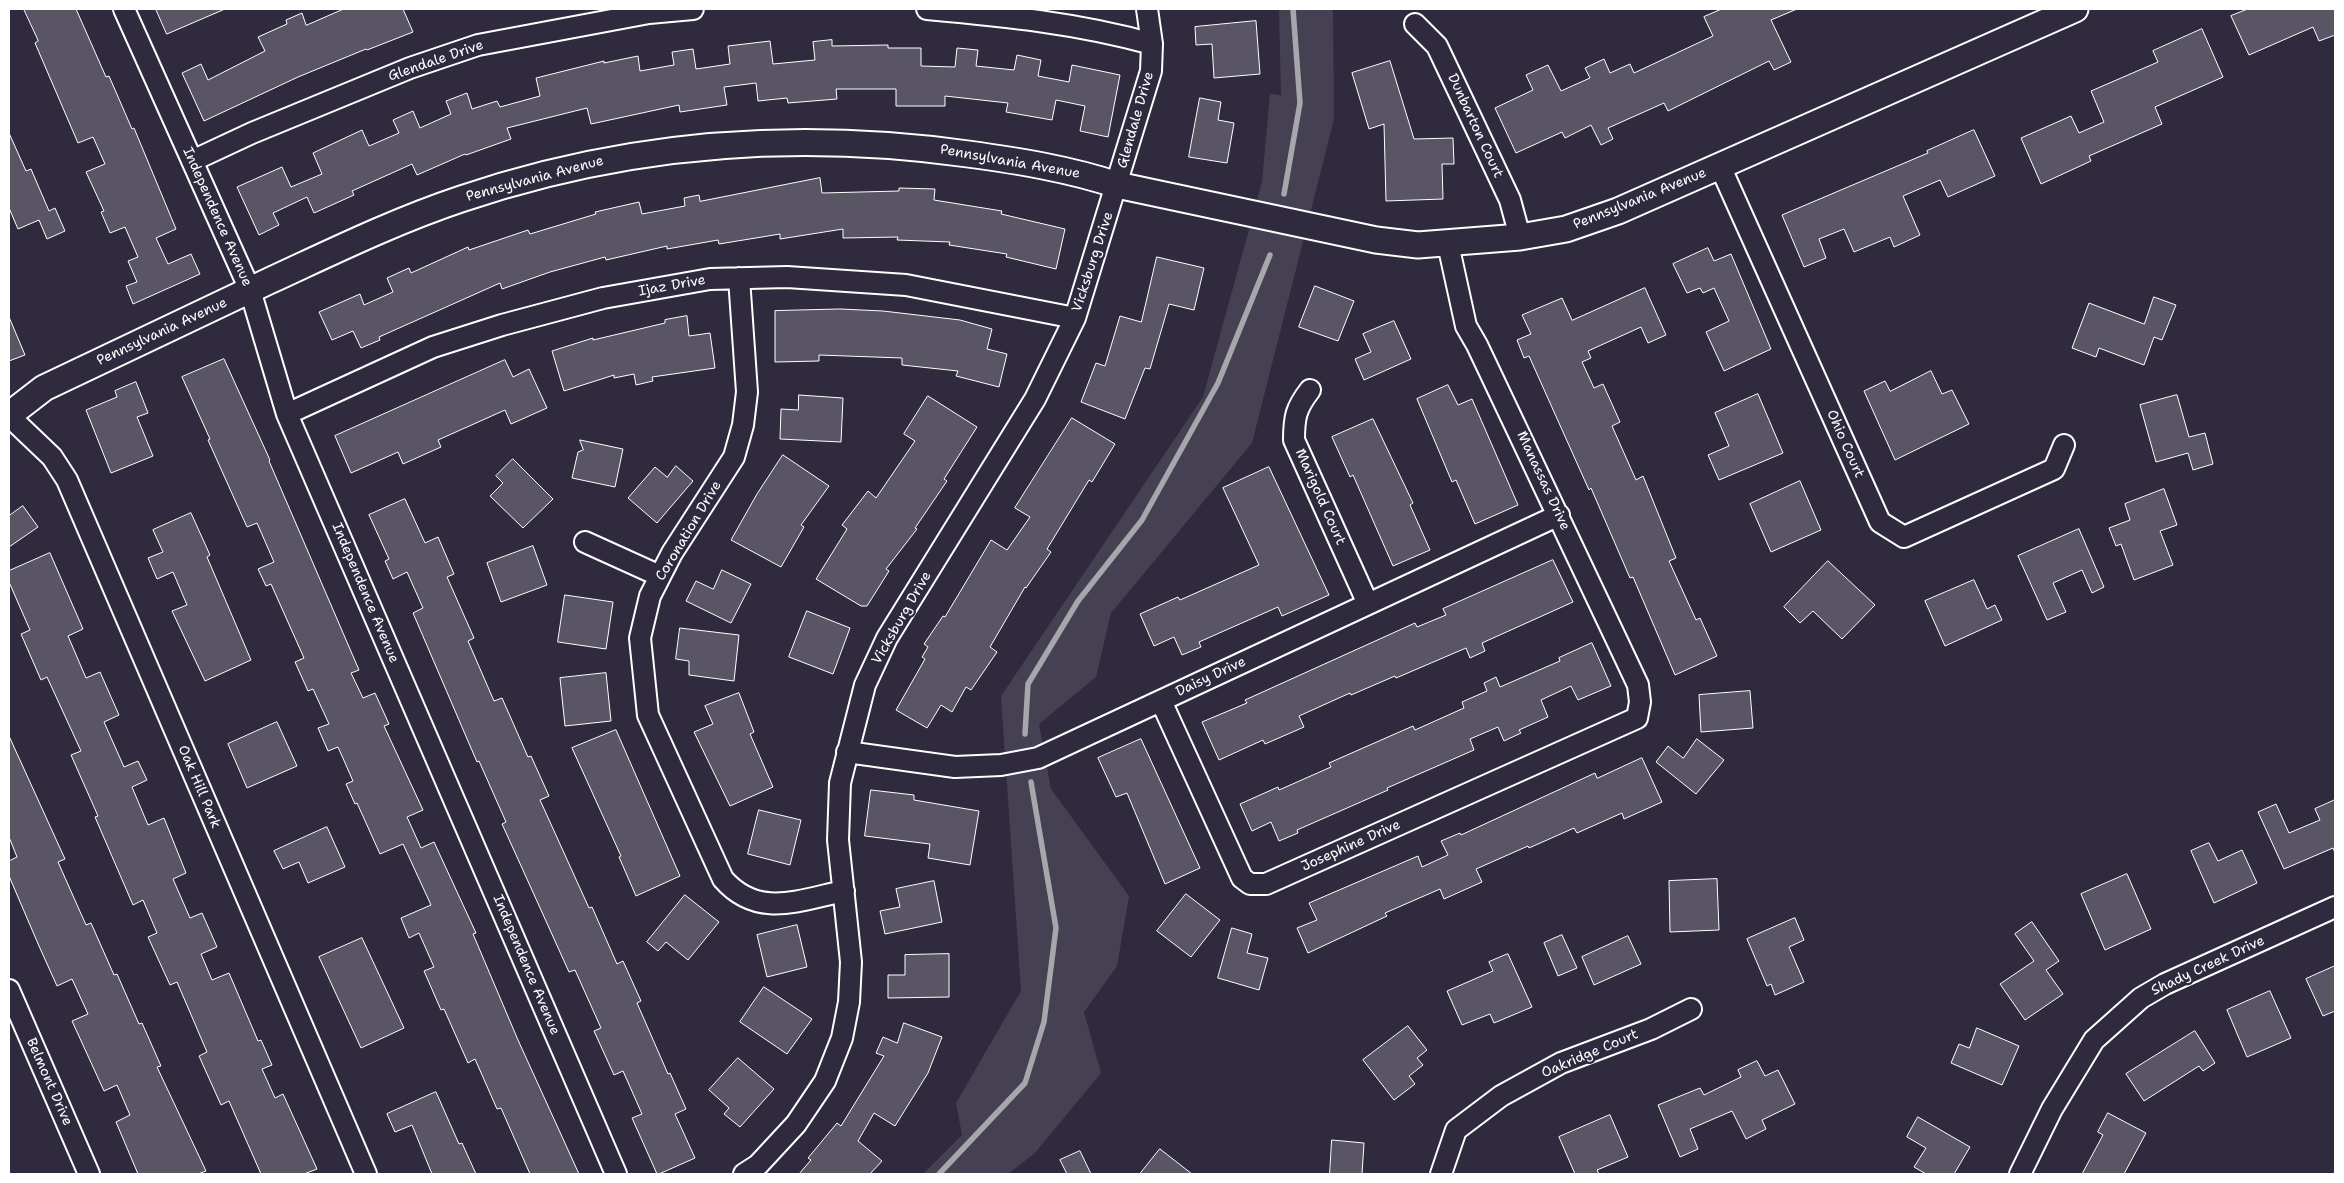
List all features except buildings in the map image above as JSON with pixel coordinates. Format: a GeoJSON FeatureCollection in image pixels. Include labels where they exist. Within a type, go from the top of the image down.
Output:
{"type":"FeatureCollection","features":[{"type":"Feature","properties":{"kind":"street","name":"Independence Avenue"},"geometry":{"type":"LineString","coordinates":[[124,9],[250,290],[287,414],[616,1174]]}},
{"type":"Feature","properties":{"kind":"street","name":"Glendale Drive"},"geometry":{"type":"LineString","coordinates":[[192,161],[252,133],[410,68],[478,45],[649,13],[693,9]]}},
{"type":"Feature","properties":{"kind":"street"},"geometry":{"type":"LineString","coordinates":[[927,9],[1024,18],[1109,32],[1152,44],[1147,9]]}},
{"type":"Feature","properties":{"kind":"street","name":"Pennsylvania Avenue"},"geometry":{"type":"LineString","coordinates":[[9,416],[44,388],[367,235],[460,199],[555,170],[617,157],[706,146],[820,143],[905,145],[995,157],[1076,172],[1117,185],[1376,240],[1418,245],[1520,237],[1566,229],[1609,214],[2074,9]]}},
{"type":"Feature","properties":{"kind":"street","name":"Dunbarton Court"},"geometry":{"type":"LineString","coordinates":[[1415,24],[1437,46],[1510,200],[1520,237]]}},
{"type":"Feature","properties":{"kind":"street","name":"Glendale Drive"},"geometry":{"type":"LineString","coordinates":[[1117,185],[1150,71],[1152,44]]}},
{"type":"Feature","properties":{"kind":"street","name":"Ohio Court"},"geometry":{"type":"LineString","coordinates":[[1720,166],[1880,522],[1904,537],[2054,469],[2064,445]]}},
{"type":"Feature","properties":{"kind":"street","name":"Vicksburg Drive"},"geometry":{"type":"LineString","coordinates":[[744,1174],[758,1165],[796,1124],[825,1081],[842,1038],[849,1002],[852,962],[838,840],[840,783],[866,685],[887,638],[1035,399],[1075,318],[1117,185]]}},
{"type":"Feature","properties":{"kind":"street","name":"Manassas Drive"},"geometry":{"type":"LineString","coordinates":[[1448,244],[1466,326],[1478,344],[1638,685],[1640,702],[1637,718]]}},
{"type":"Feature","properties":{"kind":"street","name":"Ijaz Drive"},"geometry":{"type":"LineString","coordinates":[[287,414],[433,347],[502,325],[603,298],[710,279],[787,277],[906,285],[1075,318]]}},
{"type":"Feature","properties":{"kind":"street","name":"Coronation Drive"},"geometry":{"type":"LineString","coordinates":[[739,278],[747,392],[743,425],[734,457],[672,553],[650,596],[640,638],[648,715],[723,879],[735,893],[772,905],[844,891]]}},
{"type":"Feature","properties":{"kind":"street","name":"Marigold Court"},"geometry":{"type":"LineString","coordinates":[[1310,390],[1301,402],[1294,419],[1294,440],[1368,604]]}},
{"type":"Feature","properties":{"kind":"street","name":"Oak Hill Park"},"geometry":{"type":"LineString","coordinates":[[9,416],[52,457],[67,480],[366,1174]]}},
{"type":"Feature","properties":{"kind":"street","name":"Daisy Drive"},"geometry":{"type":"LineString","coordinates":[[847,752],[955,767],[1001,766],[1038,758],[1559,516]]}},
{"type":"Feature","properties":{"kind":"street"},"geometry":{"type":"LineString","coordinates":[[585,542],[660,576]]}},
{"type":"Feature","properties":{"kind":"street","name":"Josephine Drive"},"geometry":{"type":"LineString","coordinates":[[1161,700],[1242,878],[1250,884],[1266,884],[1637,718]]}},
{"type":"Feature","properties":{"kind":"street","name":"Shady Creek Drive"},"geometry":{"type":"LineString","coordinates":[[2020,1174],[2052,1109],[2094,1040],[2141,998],[2165,984],[2335,907]]}},
{"type":"Feature","properties":{"kind":"street","name":"Belmont Drive"},"geometry":{"type":"LineString","coordinates":[[9,990],[89,1174]]}},
{"type":"Feature","properties":{"kind":"street","name":"Oakridge Court"},"geometry":{"type":"LineString","coordinates":[[1441,1174],[1456,1130],[1501,1096],[1561,1063],[1650,1028],[1691,1009]]}},
{"type":"Feature","properties":{"kind":"shaded area"},"geometry":{"type":"Polygon","coordinates":[[[1279,9],[1333,9],[1334,119],[1252,443],[1111,613],[1096,677],[1039,724],[1051,789],[1129,896],[1117,966],[1084,1012],[1101,1073],[1035,1153],[1008,1174],[923,1174],[962,1135],[956,1103],[1021,991],[1001,696],[1203,397],[1262,182],[1270,94],[1281,95],[1279,9]]]}},
{"type":"Feature","properties":{"kind":"waterway"},"geometry":{"type":"LineString","coordinates":[[1284,194],[1300,103],[1293,9]]}},
{"type":"Feature","properties":{"kind":"waterway"},"geometry":{"type":"LineString","coordinates":[[1025,734],[1028,684],[1078,601],[1142,520],[1218,383],[1270,255]]}},
{"type":"Feature","properties":{"kind":"waterway"},"geometry":{"type":"LineString","coordinates":[[939,1174],[1025,1083],[1044,1022],[1056,928],[1031,782]]}}]}
